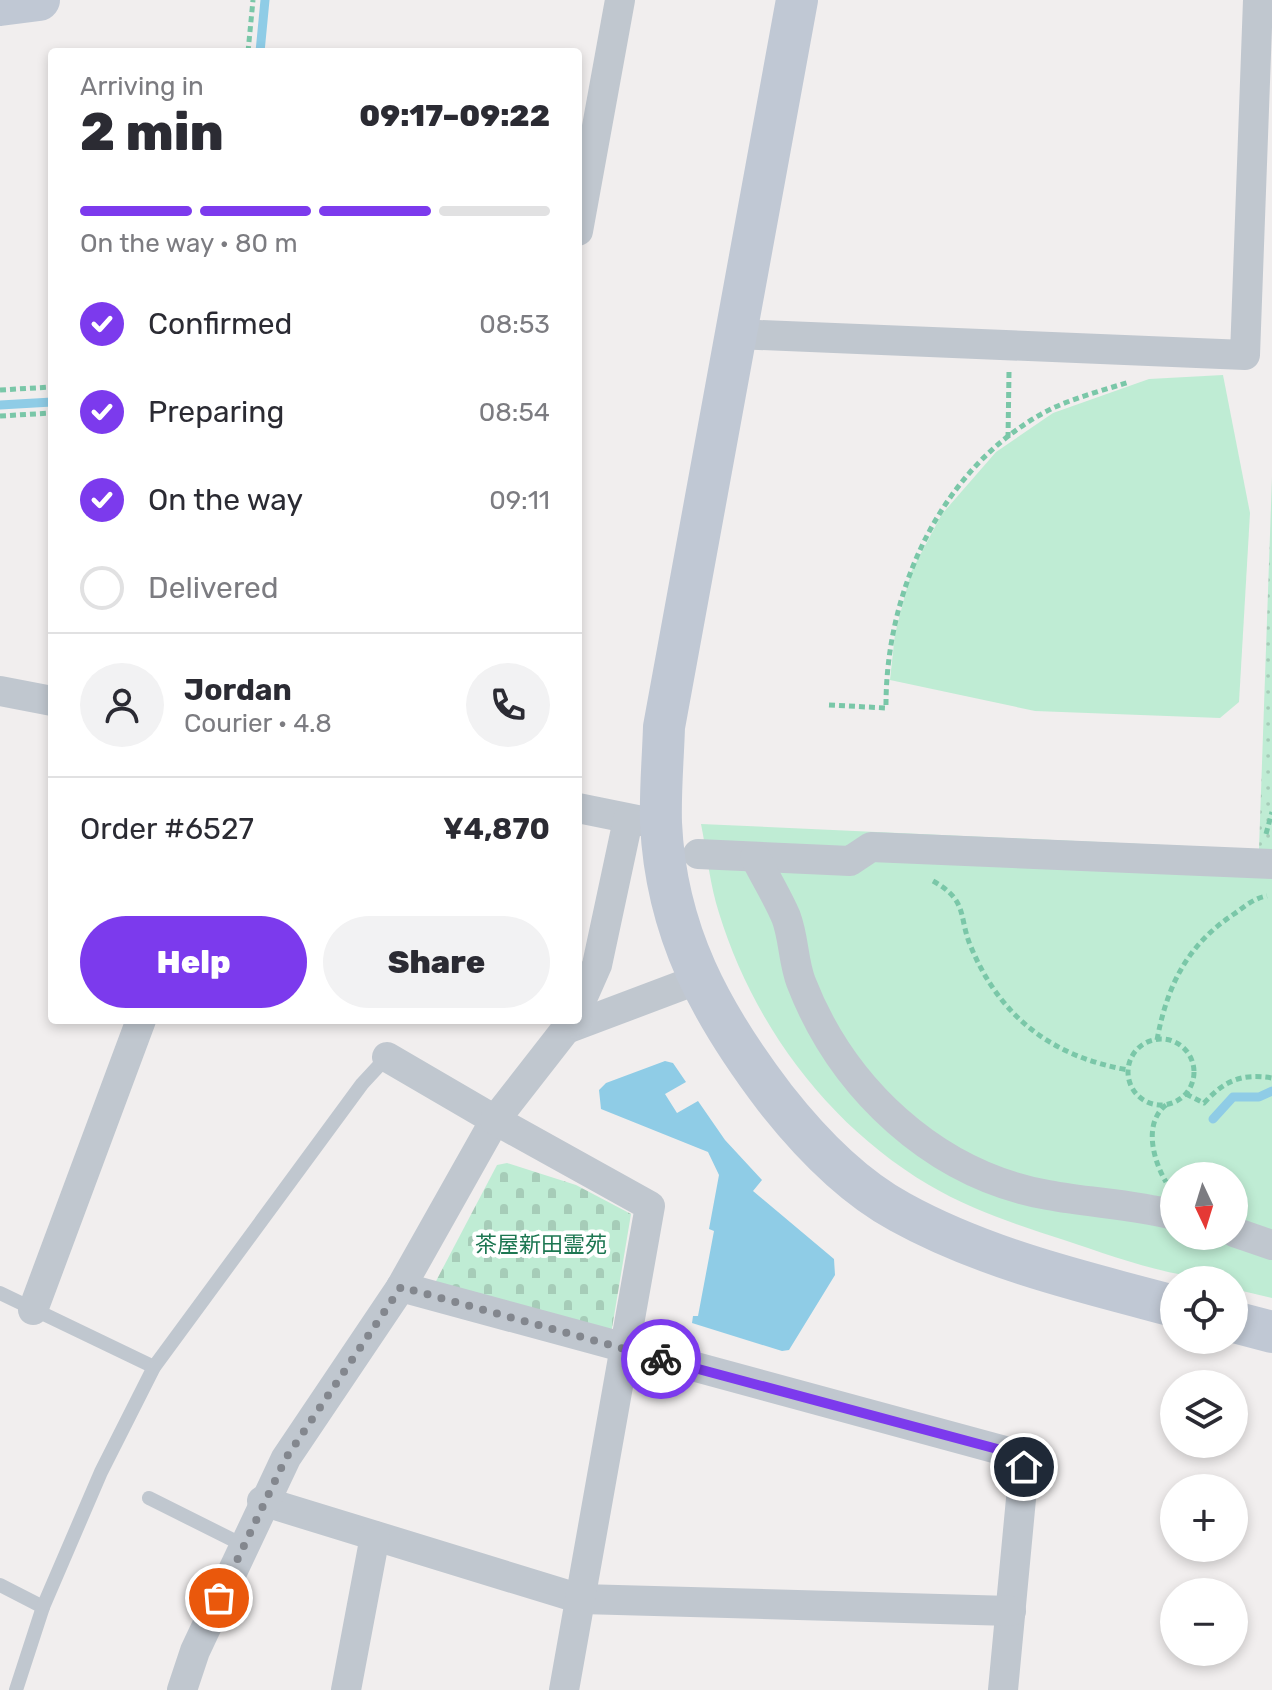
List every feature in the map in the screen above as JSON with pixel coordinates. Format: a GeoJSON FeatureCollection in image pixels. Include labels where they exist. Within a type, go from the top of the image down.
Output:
{"type":"FeatureCollection","features":[{"type":"Feature","properties":{"kind":"street"},"geometry":{"type":"LineString","coordinates":[[0,5],[39,0]]}},
{"type":"Feature","properties":{"kind":"street"},"geometry":{"type":"LineString","coordinates":[[582,209],[620,0]]}},
{"type":"Feature","properties":{"kind":"street"},"geometry":{"type":"LineString","coordinates":[[582,999],[597,965],[645,822],[797,0]]}},
{"type":"Feature","properties":{"kind":"street"},"geometry":{"type":"LineString","coordinates":[[736,334],[1245,355],[1258,0]]}},
{"type":"Feature","properties":{"kind":"street"},"geometry":{"type":"LineString","coordinates":[[0,693],[48,700]]}},
{"type":"Feature","properties":{"kind":"street"},"geometry":{"type":"LineString","coordinates":[[582,809],[645,822]]}},
{"type":"Feature","properties":{"kind":"street"},"geometry":{"type":"LineString","coordinates":[[645,822],[669,883],[686,949],[714,1013],[796,1125],[841,1168],[897,1211],[958,1240],[1160,1302]]}},
{"type":"Feature","properties":{"kind":"street"},"geometry":{"type":"LineString","coordinates":[[698,854],[850,861],[871,847],[1272,864]]}},
{"type":"Feature","properties":{"kind":"street"},"geometry":{"type":"LineString","coordinates":[[755,857],[786,918],[800,979],[835,1052],[874,1101],[929,1146],[978,1176],[1046,1195],[1140,1206],[1160,1204]]}},
{"type":"Feature","properties":{"kind":"street"},"geometry":{"type":"LineString","coordinates":[[582,1016],[699,979]]}},
{"type":"Feature","properties":{"kind":"street"},"geometry":{"type":"LineString","coordinates":[[33,1310],[140,1024]]}},
{"type":"Feature","properties":{"kind":"street"},"geometry":{"type":"LineString","coordinates":[[182,1690],[195,1651],[262,1501],[286,1458],[401,1287],[495,1120],[569,1024]]}},
{"type":"Feature","properties":{"kind":"street"},"geometry":{"type":"LineString","coordinates":[[387,1057],[650,1206],[564,1690]]}},
{"type":"Feature","properties":{"kind":"street"},"geometry":{"type":"LineString","coordinates":[[1248,1237],[1272,1245]]}},
{"type":"Feature","properties":{"kind":"street"},"geometry":{"type":"LineString","coordinates":[[401,1287],[1016,1454],[1024,1467],[1003,1690]]}},
{"type":"Feature","properties":{"kind":"street"},"geometry":{"type":"LineString","coordinates":[[1248,1326],[1272,1332]]}},
{"type":"Feature","properties":{"kind":"street"},"geometry":{"type":"LineString","coordinates":[[262,1501],[581,1599],[1011,1611]]}},
{"type":"Feature","properties":{"kind":"street"},"geometry":{"type":"LineString","coordinates":[[346,1690],[375,1536]]}},
{"type":"Feature","properties":{"kind":"lane"},"geometry":{"type":"LineString","coordinates":[[16,1690],[43,1607],[101,1472],[154,1367],[362,1084],[387,1057]]}},
{"type":"Feature","properties":{"kind":"lane"},"geometry":{"type":"LineString","coordinates":[[0,1293],[154,1367]]}},
{"type":"Feature","properties":{"kind":"lane"},"geometry":{"type":"LineString","coordinates":[[149,1498],[243,1545]]}},
{"type":"Feature","properties":{"kind":"lane"},"geometry":{"type":"LineString","coordinates":[[0,1585],[43,1607]]}},
{"type":"Feature","properties":{"kind":"path"},"geometry":{"type":"LineString","coordinates":[[248,48],[253,0]]}},
{"type":"Feature","properties":{"kind":"path"},"geometry":{"type":"LineString","coordinates":[[1008,439],[1009,345]]}},
{"type":"Feature","properties":{"kind":"path"},"geometry":{"type":"LineString","coordinates":[[829,705],[886,708],[891,632],[908,571],[938,514],[993,450],[1053,408],[1158,371],[1158,351]]}},
{"type":"Feature","properties":{"kind":"path"},"geometry":{"type":"LineString","coordinates":[[0,390],[48,387]]}},
{"type":"Feature","properties":{"kind":"path"},"geometry":{"type":"LineString","coordinates":[[0,416],[48,413]]}},
{"type":"Feature","properties":{"kind":"path"},"geometry":{"type":"LineString","coordinates":[[925,877],[957,900],[966,920],[969,944],[987,981],[1006,1006],[1037,1035],[1063,1052],[1095,1064],[1128,1070]]}},
{"type":"Feature","properties":{"kind":"path"},"geometry":{"type":"LineString","coordinates":[[1157,1040],[1164,1002],[1177,971],[1195,947],[1225,920],[1259,897],[1272,896]]}},
{"type":"Feature","properties":{"kind":"path"},"geometry":{"type":"LineString","coordinates":[[1160,1174],[1152,1128],[1157,1112],[1186,1094],[1194,1073],[1188,1052],[1169,1040],[1157,1040],[1137,1050],[1128,1070],[1135,1092],[1144,1100],[1166,1105]]}},
{"type":"Feature","properties":{"kind":"path"},"geometry":{"type":"LineString","coordinates":[[1186,1094],[1204,1103],[1221,1084],[1260,1076],[1272,1078]]}},
{"type":"Feature","properties":{"kind":"green space"},"geometry":{"type":"Polygon","coordinates":[[[1223,375],[1250,513],[1239,702],[1220,718],[1035,711],[890,680],[895,634],[911,572],[942,514],[996,452],[1053,413],[1149,379],[1223,375]]]}},
{"type":"Feature","properties":{"kind":"green space"},"geometry":{"type":"Polygon","coordinates":[[[1272,477],[1272,850],[1259,849],[1272,477]]]}},
{"type":"Feature","properties":{"kind":"green space"},"geometry":{"type":"Polygon","coordinates":[[[701,824],[1272,850],[1272,1298],[1248,1292],[1248,1266],[1160,1266],[1160,1270],[1148,1267],[978,1209],[945,1194],[892,1161],[827,1102],[774,1033],[734,955],[711,880],[701,824]]]}},
{"type":"Feature","properties":{"kind":"green space","name":"茶屋新田霊苑"},"geometry":{"type":"Polygon","coordinates":[[[507,1163],[576,1185],[631,1214],[611,1334],[435,1283],[497,1165],[507,1163]]]}},
{"type":"Feature","properties":{"kind":"water"},"geometry":{"type":"Polygon","coordinates":[[[665,1061],[673,1063],[686,1082],[665,1094],[677,1113],[698,1101],[725,1140],[762,1180],[753,1191],[834,1259],[835,1275],[789,1350],[782,1351],[692,1323],[693,1316],[698,1316],[714,1231],[709,1229],[719,1175],[708,1152],[601,1109],[599,1090],[606,1083],[665,1061]]]}},
{"type":"Feature","properties":{"kind":"waterway"},"geometry":{"type":"LineString","coordinates":[[260,48],[265,0]]}},
{"type":"Feature","properties":{"kind":"waterway"},"geometry":{"type":"LineString","coordinates":[[0,405],[48,402]]}},
{"type":"Feature","properties":{"kind":"waterway"},"geometry":{"type":"LineString","coordinates":[[1213,1119],[1233,1097],[1259,1097],[1272,1091]]}},
{"type":"Feature","properties":{"kind":"way so far"},"geometry":{"type":"LineString","coordinates":[[219,1598],[262,1501],[286,1458],[401,1287],[661,1359]]}},
{"type":"Feature","properties":{"kind":"route"},"geometry":{"type":"LineString","coordinates":[[661,1359],[1016,1454],[1024,1467]]}}]}
